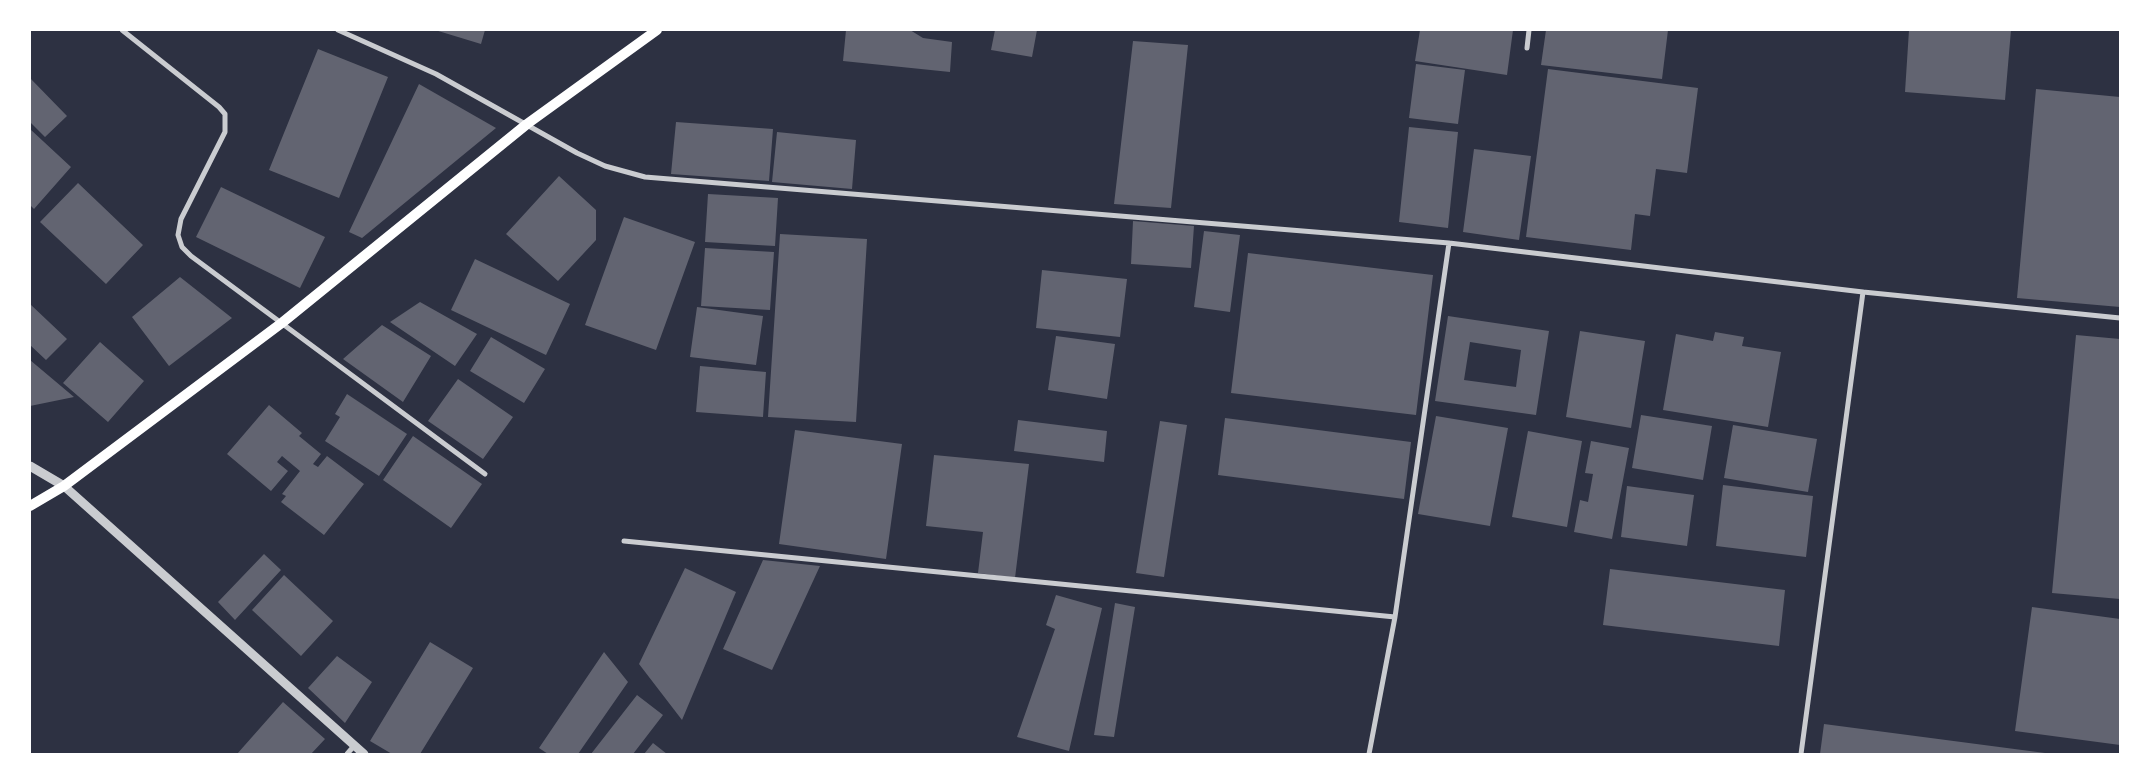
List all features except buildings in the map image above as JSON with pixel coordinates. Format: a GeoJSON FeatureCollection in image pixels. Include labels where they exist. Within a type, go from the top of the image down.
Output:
{"type":"FeatureCollection","features":[{"type":"Feature","properties":{"kind":"main road"},"geometry":{"type":"LineString","coordinates":[[30,506],[64,486],[283,322],[527,124],[657,30]]}},
{"type":"Feature","properties":{"kind":"street"},"geometry":{"type":"LineString","coordinates":[[122,30],[220,107],[225,114],[225,132],[181,219],[178,235],[182,247],[191,256],[283,322],[485,474]]}},
{"type":"Feature","properties":{"kind":"street"},"geometry":{"type":"LineString","coordinates":[[338,30],[436,74],[577,153],[605,166],[645,177],[1449,243],[1863,292],[2120,318]]}},
{"type":"Feature","properties":{"kind":"street"},"geometry":{"type":"LineString","coordinates":[[1527,48],[1529,30]]}},
{"type":"Feature","properties":{"kind":"street"},"geometry":{"type":"LineString","coordinates":[[1369,754],[1395,617],[1449,243]]}},
{"type":"Feature","properties":{"kind":"street"},"geometry":{"type":"LineString","coordinates":[[1801,754],[1863,292]]}},
{"type":"Feature","properties":{"kind":"street"},"geometry":{"type":"LineString","coordinates":[[30,466],[64,486],[364,754]]}},
{"type":"Feature","properties":{"kind":"street"},"geometry":{"type":"LineString","coordinates":[[624,541],[1395,617]]}},
{"type":"Feature","properties":{"kind":"street"},"geometry":{"type":"LineString","coordinates":[[347,754],[354,746]]}}]}
